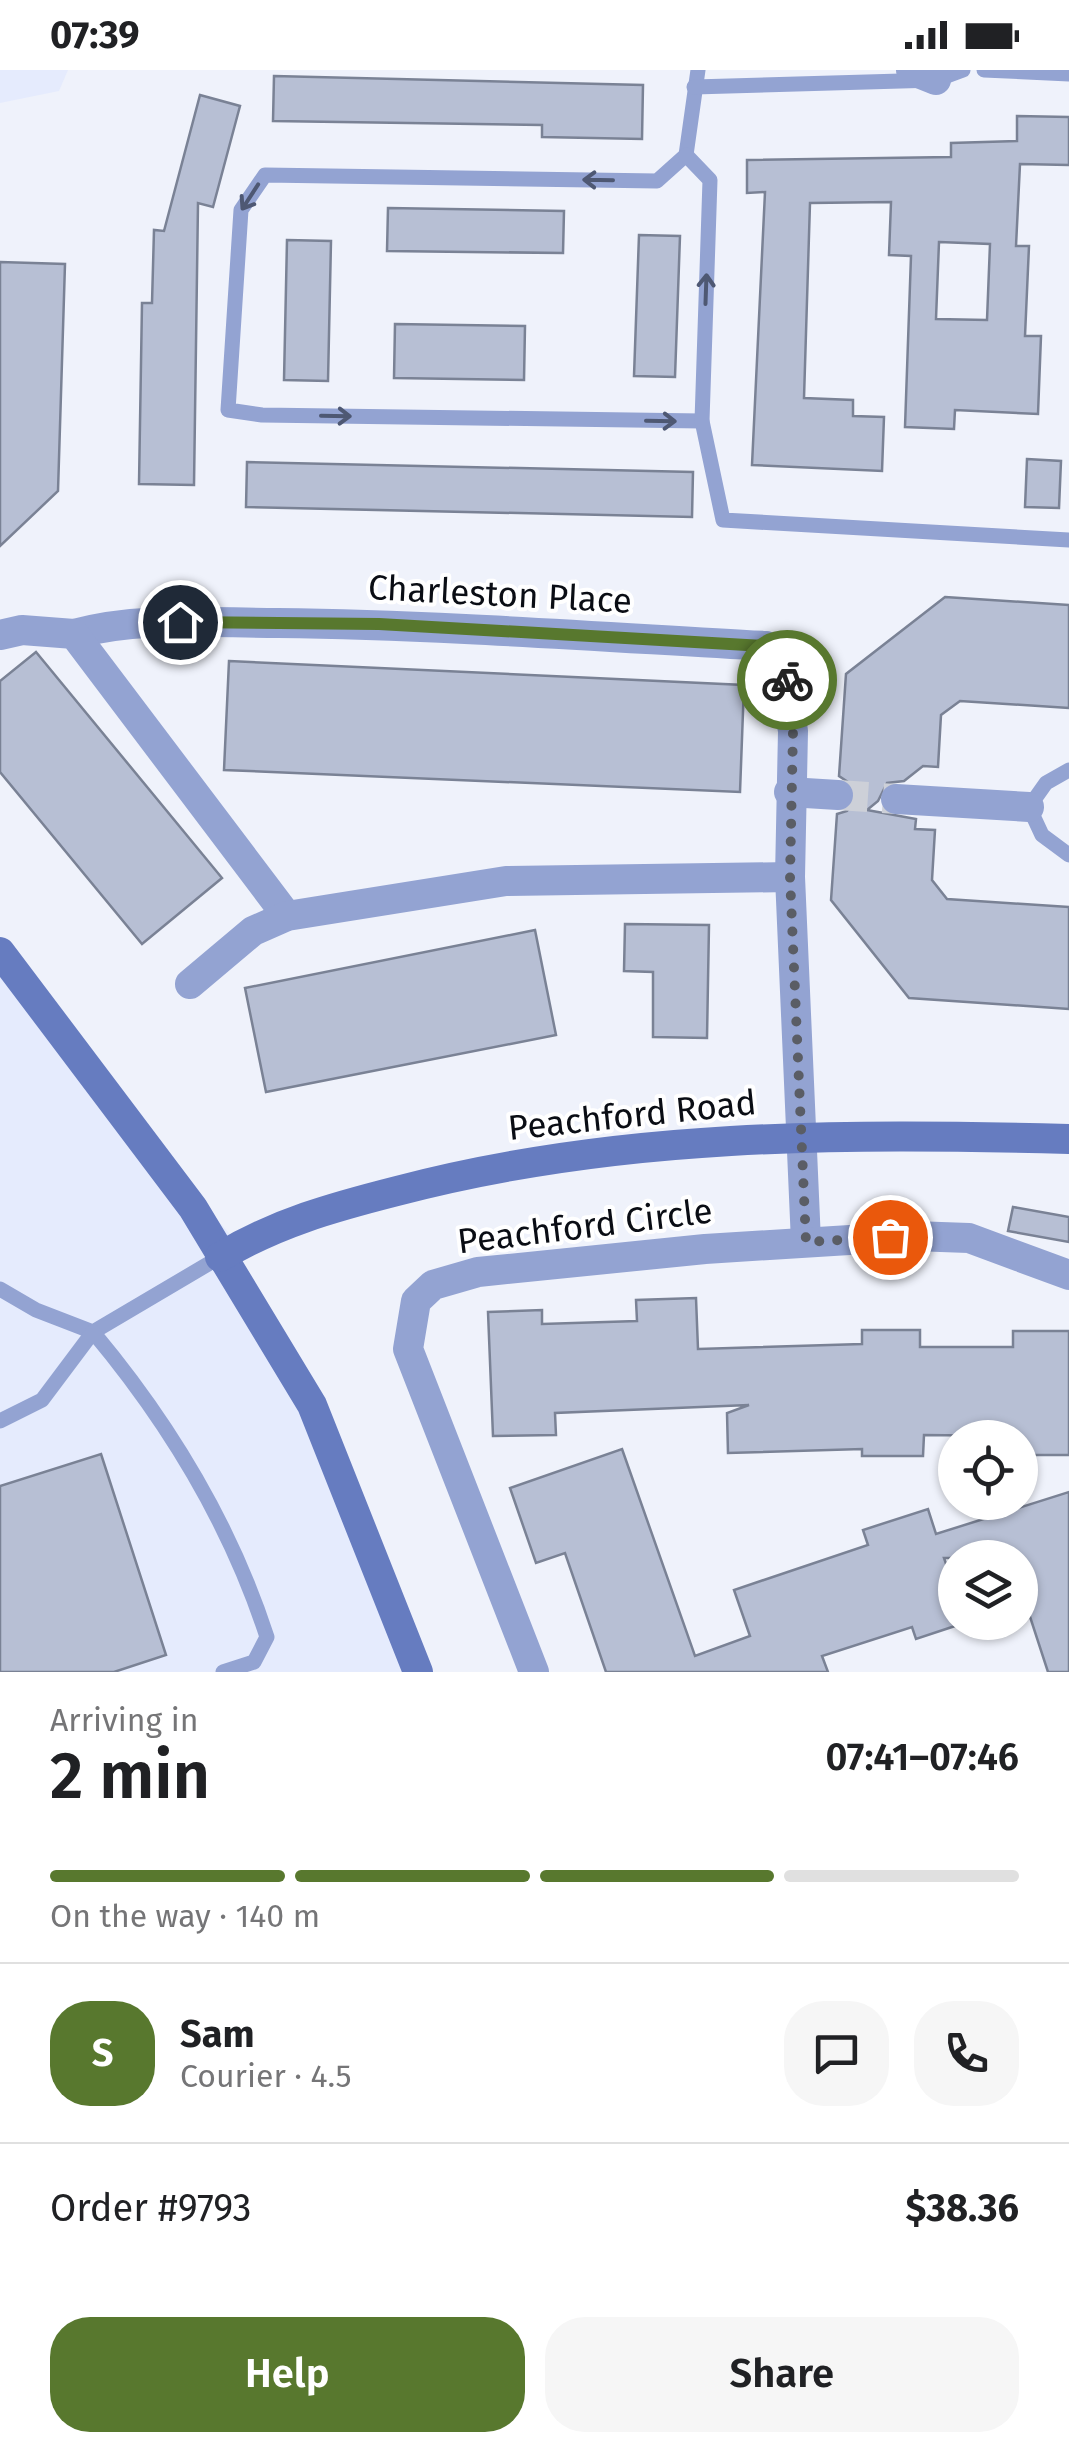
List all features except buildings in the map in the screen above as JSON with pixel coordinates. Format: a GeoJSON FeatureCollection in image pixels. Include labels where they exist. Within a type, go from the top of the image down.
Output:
{"type":"FeatureCollection","features":[{"type":"Feature","properties":{"kind":"street","name":"Charleston Place"},"geometry":{"type":"LineString","coordinates":[[0,635],[22,630],[74,634],[104,626],[180,622],[379,624],[766,646],[780,651],[793,731],[790,877],[804,1134]]}},
{"type":"Feature","properties":{"kind":"street"},"geometry":{"type":"LineString","coordinates":[[74,634],[287,916]]}},
{"type":"Feature","properties":{"kind":"street"},"geometry":{"type":"LineString","coordinates":[[789,792],[838,795]]}},
{"type":"Feature","properties":{"kind":"street"},"geometry":{"type":"LineString","coordinates":[[896,799],[1029,807]]}},
{"type":"Feature","properties":{"kind":"street"},"geometry":{"type":"LineString","coordinates":[[190,984],[254,930],[287,916],[506,881],[790,877]]}},
{"type":"Feature","properties":{"kind":"street"},"geometry":{"type":"LineString","coordinates":[[0,952],[192,1208],[312,1405],[418,1672]]}},
{"type":"Feature","properties":{"kind":"street"},"geometry":{"type":"LineString","coordinates":[[804,1134],[806,1242]]}},
{"type":"Feature","properties":{"kind":"street","name":"Peachford Road"},"geometry":{"type":"LineString","coordinates":[[220,1257],[260,1233],[318,1211],[471,1171],[632,1148],[804,1134],[1069,1139]]}},
{"type":"Feature","properties":{"kind":"street","name":"Peachford Circle"},"geometry":{"type":"LineString","coordinates":[[534,1672],[408,1349],[416,1301],[433,1285],[478,1272],[806,1242],[969,1238],[1069,1275]]}},
{"type":"Feature","properties":{"kind":"lane"},"geometry":{"type":"LineString","coordinates":[[698,70],[686,154],[657,180],[265,175],[241,210],[228,410],[262,415],[702,421]]}},
{"type":"Feature","properties":{"kind":"lane"},"geometry":{"type":"LineString","coordinates":[[984,70],[1069,74]]}},
{"type":"Feature","properties":{"kind":"lane"},"geometry":{"type":"LineString","coordinates":[[694,88],[937,73]]}},
{"type":"Feature","properties":{"kind":"lane"},"geometry":{"type":"LineString","coordinates":[[686,154],[710,180],[702,421],[723,520],[1069,540]]}},
{"type":"Feature","properties":{"kind":"lane"},"geometry":{"type":"LineString","coordinates":[[1069,770],[1046,783],[1029,807],[1042,836],[1069,855]]}},
{"type":"Feature","properties":{"kind":"lane"},"geometry":{"type":"LineString","coordinates":[[0,1421],[42,1400],[93,1332],[220,1257]]}},
{"type":"Feature","properties":{"kind":"lane"},"geometry":{"type":"LineString","coordinates":[[0,1289],[36,1310],[93,1332],[187,1457],[252,1589],[268,1637],[254,1662],[223,1672]]}},
{"type":"Feature","properties":{"kind":"shaded area"},"geometry":{"type":"Polygon","coordinates":[[[0,70],[68,70],[59,91],[0,103],[0,70]]]}},
{"type":"Feature","properties":{"kind":"shaded area"},"geometry":{"type":"Polygon","coordinates":[[[0,975],[229,1233],[410,1672],[0,1672],[0,975]]]}},
{"type":"Feature","properties":{"kind":"tunnel"},"geometry":{"type":"LineString","coordinates":[[838,795],[896,799]]}},
{"type":"Feature","properties":{"kind":"way so far"},"geometry":{"type":"LineString","coordinates":[[787,680],[793,731],[790,877],[806,1242],[890,1237]]}},
{"type":"Feature","properties":{"kind":"route"},"geometry":{"type":"LineString","coordinates":[[180,622],[379,624],[766,646],[780,651],[787,680]]}}]}
